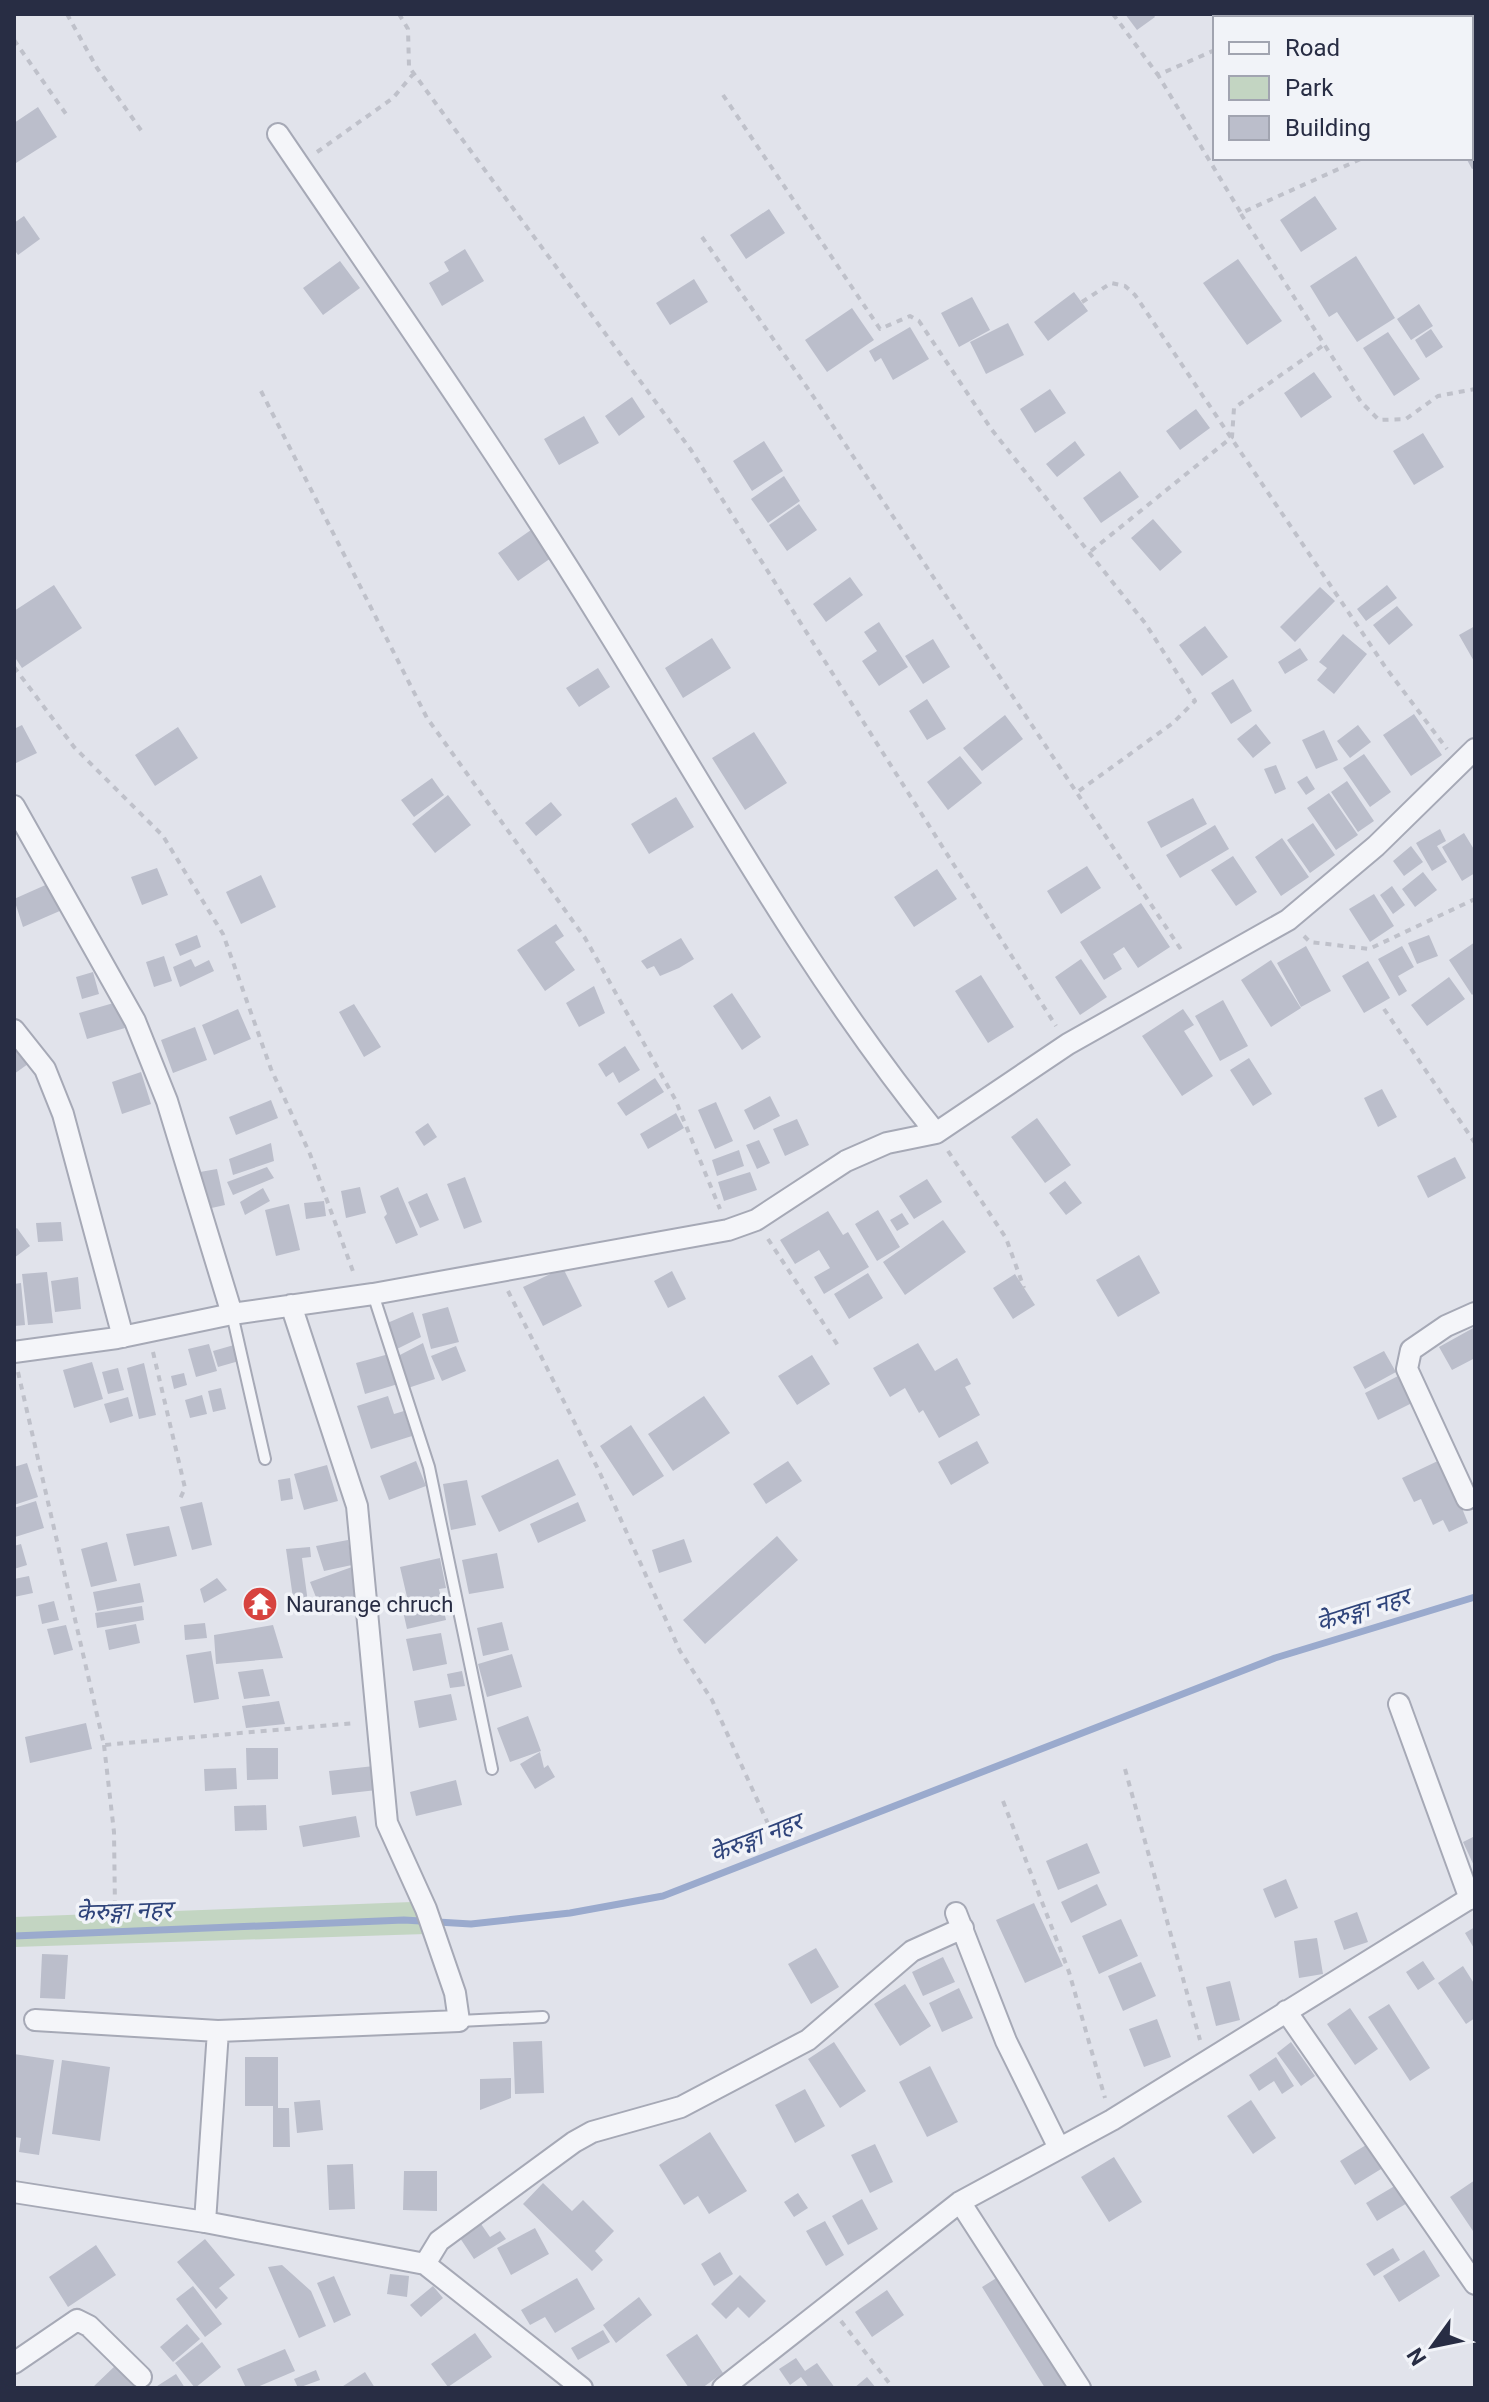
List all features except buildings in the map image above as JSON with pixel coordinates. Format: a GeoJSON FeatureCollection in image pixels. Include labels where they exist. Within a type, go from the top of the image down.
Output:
{"type":"FeatureCollection","features":[{"type":"Feature","properties":{"kind":"street"},"geometry":{"type":"LineString","coordinates":[[278,134],[491,445],[736,842],[824,978],[936,1133]]}},
{"type":"Feature","properties":{"kind":"street"},"geometry":{"type":"LineString","coordinates":[[16,1360],[232,1314],[365,1295],[728,1230],[756,1220],[846,1161],[887,1143],[936,1133],[1068,1044],[1288,920],[1376,846],[1475,749]]}},
{"type":"Feature","properties":{"kind":"street"},"geometry":{"type":"LineString","coordinates":[[14,806],[135,1021],[167,1101],[232,1314]]}},
{"type":"Feature","properties":{"kind":"street"},"geometry":{"type":"LineString","coordinates":[[14,1030],[45,1069],[63,1114],[123,1337]]}},
{"type":"Feature","properties":{"kind":"street"},"geometry":{"type":"LineString","coordinates":[[35,2020],[218,2031],[459,2021],[455,1993],[426,1909],[387,1823],[357,1506],[291,1305]]}},
{"type":"Feature","properties":{"kind":"street"},"geometry":{"type":"LineString","coordinates":[[1467,1499],[1407,1369],[1411,1350],[1446,1326],[1475,1313]]}},
{"type":"Feature","properties":{"kind":"street"},"geometry":{"type":"LineString","coordinates":[[723,2388],[960,2202],[1112,2120],[1472,1897],[1399,1704]]}},
{"type":"Feature","properties":{"kind":"street"},"geometry":{"type":"LineString","coordinates":[[425,2264],[439,2241],[574,2142],[592,2132],[681,2107],[808,2040],[912,1951],[960,1921],[1006,2041],[1059,2148]]}},
{"type":"Feature","properties":{"kind":"street"},"geometry":{"type":"LineString","coordinates":[[1286,2011],[1475,2284]]}},
{"type":"Feature","properties":{"kind":"street"},"geometry":{"type":"LineString","coordinates":[[205,2222],[218,2031]]}},
{"type":"Feature","properties":{"kind":"street"},"geometry":{"type":"LineString","coordinates":[[14,2192],[205,2222],[425,2264],[582,2388]]}},
{"type":"Feature","properties":{"kind":"street"},"geometry":{"type":"LineString","coordinates":[[960,2202],[1080,2388]]}},
{"type":"Feature","properties":{"kind":"street"},"geometry":{"type":"LineString","coordinates":[[14,2363],[77,2320],[89,2326],[141,2377]]}},
{"type":"Feature","properties":{"kind":"lane"},"geometry":{"type":"LineString","coordinates":[[365,1295],[429,1467],[492,1769]]}},
{"type":"Feature","properties":{"kind":"lane"},"geometry":{"type":"LineString","coordinates":[[232,1314],[265,1459]]}},
{"type":"Feature","properties":{"kind":"lane"},"geometry":{"type":"LineString","coordinates":[[459,2021],[543,2017]]}},
{"type":"Feature","properties":{"kind":"path"},"geometry":{"type":"LineString","coordinates":[[67,14],[97,68],[143,133]]}},
{"type":"Feature","properties":{"kind":"path"},"geometry":{"type":"LineString","coordinates":[[399,14],[408,29],[409,67],[691,450],[1068,1044]]}},
{"type":"Feature","properties":{"kind":"path"},"geometry":{"type":"LineString","coordinates":[[1113,14],[1158,75],[1361,402],[1379,420],[1406,419],[1438,396],[1475,389]]}},
{"type":"Feature","properties":{"kind":"path"},"geometry":{"type":"LineString","coordinates":[[14,40],[66,114]]}},
{"type":"Feature","properties":{"kind":"path"},"geometry":{"type":"LineString","coordinates":[[1158,75],[1213,51]]}},
{"type":"Feature","properties":{"kind":"path"},"geometry":{"type":"LineString","coordinates":[[298,164],[393,98],[414,73]]}},
{"type":"Feature","properties":{"kind":"path"},"geometry":{"type":"LineString","coordinates":[[723,95],[880,329],[910,316],[919,321],[992,430],[1091,551],[1145,623],[1195,701],[1173,723],[1076,793]]}},
{"type":"Feature","properties":{"kind":"path"},"geometry":{"type":"LineString","coordinates":[[1241,213],[1359,160]]}},
{"type":"Feature","properties":{"kind":"path"},"geometry":{"type":"LineString","coordinates":[[702,237],[813,396],[1196,973]]}},
{"type":"Feature","properties":{"kind":"path"},"geometry":{"type":"LineString","coordinates":[[1082,302],[1111,283],[1125,286],[1232,437],[1386,668],[1458,764]]}},
{"type":"Feature","properties":{"kind":"path"},"geometry":{"type":"LineString","coordinates":[[1091,551],[1232,437],[1234,408],[1325,344]]}},
{"type":"Feature","properties":{"kind":"path"},"geometry":{"type":"LineString","coordinates":[[261,391],[427,718],[585,938],[675,1099],[728,1230]]}},
{"type":"Feature","properties":{"kind":"path"},"geometry":{"type":"LineString","coordinates":[[14,667],[74,747],[163,836],[223,934],[271,1069],[365,1295]]}},
{"type":"Feature","properties":{"kind":"path"},"geometry":{"type":"LineString","coordinates":[[1288,920],[1310,942],[1369,949],[1475,899]]}},
{"type":"Feature","properties":{"kind":"path"},"geometry":{"type":"LineString","coordinates":[[1384,1009],[1475,1143]]}},
{"type":"Feature","properties":{"kind":"path"},"geometry":{"type":"LineString","coordinates":[[936,1133],[1006,1238],[1024,1288]]}},
{"type":"Feature","properties":{"kind":"path"},"geometry":{"type":"LineString","coordinates":[[756,1220],[839,1347]]}},
{"type":"Feature","properties":{"kind":"path"},"geometry":{"type":"LineString","coordinates":[[498,1271],[599,1471],[680,1651],[712,1700],[774,1837]]}},
{"type":"Feature","properties":{"kind":"path"},"geometry":{"type":"LineString","coordinates":[[148,1331],[185,1488],[179,1501]]}},
{"type":"Feature","properties":{"kind":"path"},"geometry":{"type":"LineString","coordinates":[[16,1360],[104,1745],[114,1832],[115,1909]]}},
{"type":"Feature","properties":{"kind":"path"},"geometry":{"type":"LineString","coordinates":[[104,1745],[379,1720]]}},
{"type":"Feature","properties":{"kind":"path"},"geometry":{"type":"LineString","coordinates":[[1125,1769],[1206,2062]]}},
{"type":"Feature","properties":{"kind":"path"},"geometry":{"type":"LineString","coordinates":[[1003,1801],[1069,1972],[1112,2120]]}},
{"type":"Feature","properties":{"kind":"path"},"geometry":{"type":"LineString","coordinates":[[828,2308],[893,2388]]}},
{"type":"Feature","properties":{"kind":"green space"},"geometry":{"type":"Polygon","coordinates":[[[412,1902],[426,1934],[14,1947],[14,1917],[412,1902]]]}},
{"type":"Feature","properties":{"kind":"waterway","name":"केेरुङ्गा नहर"},"geometry":{"type":"LineString","coordinates":[[14,1936],[404,1920],[471,1924],[570,1913],[663,1896],[1275,1658],[1475,1597]]}},
{"type":"Feature","properties":{"kind":"place","name":"Naurange chruch"},"geometry":{"type":"Point","coordinates":[260,1604]}}]}
